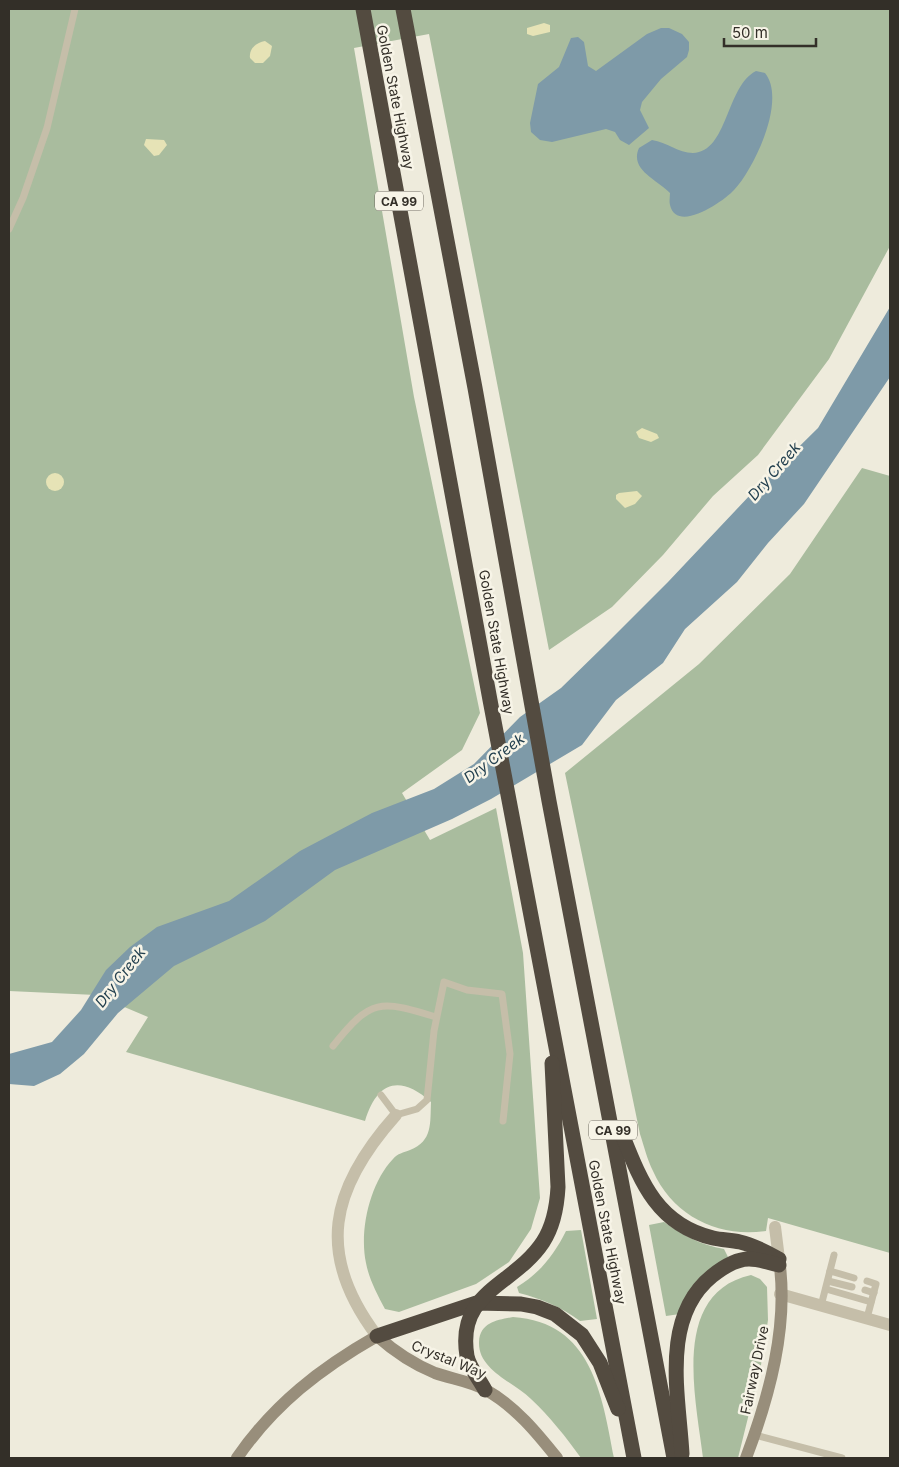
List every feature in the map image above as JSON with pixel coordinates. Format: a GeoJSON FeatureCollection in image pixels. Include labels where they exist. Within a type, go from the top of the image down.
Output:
{"type":"FeatureCollection","features":[{"type":"Feature","properties":{"kind":"highway","name":"Golden State Highway"},"geometry":{"type":"LineString","coordinates":[[363,9],[435,392],[490,700],[633,1452]]}},
{"type":"Feature","properties":{"kind":"highway","name":"Golden State Highway"},"geometry":{"type":"LineString","coordinates":[[403,9],[674,1458]]}},
{"type":"Feature","properties":{"kind":"highway"},"geometry":{"type":"LineString","coordinates":[[485,1390],[467,1358],[467,1327],[469,1318],[476,1303],[532,1256],[552,1224],[557,1206],[558,1187],[549,1004]]}},
{"type":"Feature","properties":{"kind":"highway"},"geometry":{"type":"LineString","coordinates":[[607,1096],[640,1180],[665,1214],[696,1233],[748,1244],[779,1262]]}},
{"type":"Feature","properties":{"kind":"highway"},"geometry":{"type":"LineString","coordinates":[[682,1458],[676,1355],[682,1319],[690,1302],[708,1279],[722,1268],[750,1259],[779,1262]]}},
{"type":"Feature","properties":{"kind":"highway"},"geometry":{"type":"LineString","coordinates":[[377,1336],[476,1303],[521,1304],[538,1307],[555,1314],[582,1335],[600,1363],[633,1452]]}},
{"type":"Feature","properties":{"kind":"street","name":"Crystal Way"},"geometry":{"type":"LineString","coordinates":[[396,1115],[379,1134],[354,1169],[342,1204],[338,1224],[338,1244],[345,1281],[352,1300],[377,1336],[395,1352],[421,1367],[485,1390],[514,1410],[557,1458]]}},
{"type":"Feature","properties":{"kind":"street","name":"Fairway Drive"},"geometry":{"type":"LineString","coordinates":[[746,1458],[755,1435],[778,1345],[780,1294],[775,1227]]}},
{"type":"Feature","properties":{"kind":"street"},"geometry":{"type":"LineString","coordinates":[[780,1294],[890,1325]]}},
{"type":"Feature","properties":{"kind":"street"},"geometry":{"type":"LineString","coordinates":[[237,1458],[266,1420],[293,1393],[335,1360],[377,1336]]}},
{"type":"Feature","properties":{"kind":"lane"},"geometry":{"type":"LineString","coordinates":[[9,229],[24,198],[47,128],[75,9]]}},
{"type":"Feature","properties":{"kind":"lane"},"geometry":{"type":"LineString","coordinates":[[381,1095],[396,1115],[417,1109],[427,1100],[436,1017],[444,982],[467,990],[502,994],[510,1054],[503,1121]]}},
{"type":"Feature","properties":{"kind":"lane"},"geometry":{"type":"LineString","coordinates":[[333,1046],[354,1020],[377,1007],[396,1005],[436,1017]]}},
{"type":"Feature","properties":{"kind":"lane"},"geometry":{"type":"LineString","coordinates":[[821,1306],[834,1255]]}},
{"type":"Feature","properties":{"kind":"lane"},"geometry":{"type":"LineString","coordinates":[[830,1271],[854,1278]]}},
{"type":"Feature","properties":{"kind":"lane"},"geometry":{"type":"LineString","coordinates":[[828,1280],[852,1287]]}},
{"type":"Feature","properties":{"kind":"lane"},"geometry":{"type":"LineString","coordinates":[[867,1281],[876,1284],[867,1318]]}},
{"type":"Feature","properties":{"kind":"lane"},"geometry":{"type":"LineString","coordinates":[[826,1289],[871,1302]]}},
{"type":"Feature","properties":{"kind":"lane"},"geometry":{"type":"LineString","coordinates":[[865,1290],[874,1293]]}},
{"type":"Feature","properties":{"kind":"lane"},"geometry":{"type":"LineString","coordinates":[[755,1435],[842,1458]]}},
{"type":"Feature","properties":{"kind":"green space"},"geometry":{"type":"Polygon","coordinates":[[[9,9],[890,9],[890,246],[829,359],[758,455],[713,496],[663,555],[612,607],[549,650],[429,34],[354,48],[414,397],[480,713],[462,750],[402,793],[430,840],[496,808],[523,953],[540,1198],[531,1229],[509,1262],[476,1284],[399,1312],[385,1309],[371,1281],[364,1250],[365,1222],[373,1194],[385,1169],[397,1155],[423,1142],[429,1130],[431,1102],[409,1088],[399,1085],[390,1086],[383,1090],[376,1098],[365,1121],[126,1052],[148,1017],[96,995],[9,991],[9,9]]]}},
{"type":"Feature","properties":{"kind":"green space"},"geometry":{"type":"Polygon","coordinates":[[[862,468],[890,476],[890,1253],[768,1218],[766,1231],[731,1231],[714,1227],[685,1212],[662,1187],[647,1157],[640,1134],[565,773],[699,664],[790,574],[862,468]]]}},
{"type":"Feature","properties":{"kind":"green space"},"geometry":{"type":"Polygon","coordinates":[[[664,1222],[693,1239],[724,1249],[728,1257],[711,1269],[680,1314],[666,1316],[649,1225],[664,1222]]]}},
{"type":"Feature","properties":{"kind":"green space"},"geometry":{"type":"Polygon","coordinates":[[[581,1230],[597,1319],[580,1321],[551,1304],[519,1293],[517,1287],[533,1276],[546,1263],[566,1231],[581,1230]]]}},
{"type":"Feature","properties":{"kind":"green space"},"geometry":{"type":"Polygon","coordinates":[[[751,1275],[760,1279],[767,1287],[768,1320],[761,1365],[738,1458],[703,1458],[694,1379],[694,1351],[698,1325],[708,1303],[725,1286],[751,1275]]]}},
{"type":"Feature","properties":{"kind":"green space"},"geometry":{"type":"Polygon","coordinates":[[[513,1317],[540,1322],[560,1332],[577,1347],[589,1366],[598,1387],[614,1458],[581,1458],[558,1427],[538,1406],[524,1393],[498,1375],[484,1360],[480,1352],[479,1342],[483,1330],[491,1323],[513,1317]]]}},
{"type":"Feature","properties":{"kind":"sand"},"geometry":{"type":"Polygon","coordinates":[[[544,23],[550,25],[550,32],[533,36],[527,34],[527,28],[544,23]]]}},
{"type":"Feature","properties":{"kind":"sand"},"geometry":{"type":"Polygon","coordinates":[[[265,41],[272,46],[270,56],[263,63],[255,63],[250,58],[251,51],[256,45],[265,41]]]}},
{"type":"Feature","properties":{"kind":"sand"},"geometry":{"type":"Polygon","coordinates":[[[146,139],[164,140],[167,145],[159,155],[154,156],[144,145],[146,139]]]}},
{"type":"Feature","properties":{"kind":"sand"},"geometry":{"type":"Polygon","coordinates":[[[642,428],[657,434],[659,438],[651,442],[639,438],[636,432],[642,428]]]}},
{"type":"Feature","properties":{"kind":"sand"},"geometry":{"type":"Polygon","coordinates":[[[55,473],[61,476],[64,482],[61,488],[55,491],[49,488],[46,482],[49,476],[55,473]]]}},
{"type":"Feature","properties":{"kind":"sand"},"geometry":{"type":"Polygon","coordinates":[[[637,491],[642,496],[635,504],[625,508],[616,499],[616,495],[619,493],[637,491]]]}},
{"type":"Feature","properties":{"kind":"water"},"geometry":{"type":"Polygon","coordinates":[[[661,28],[669,28],[682,34],[689,42],[689,50],[687,57],[661,79],[642,102],[640,110],[649,128],[629,145],[620,140],[615,132],[606,129],[552,142],[540,140],[531,132],[530,123],[538,84],[559,67],[571,38],[578,37],[584,42],[588,66],[596,71],[647,34],[661,28]]]}},
{"type":"Feature","properties":{"kind":"water"},"geometry":{"type":"Polygon","coordinates":[[[756,71],[765,73],[771,85],[772,100],[765,134],[750,167],[734,190],[721,201],[691,216],[682,216],[674,213],[670,205],[670,193],[641,168],[637,156],[639,148],[652,140],[688,153],[705,150],[720,131],[738,90],[746,79],[756,71]]]}},
{"type":"Feature","properties":{"kind":"water","name":"Dry Creek"},"geometry":{"type":"Polygon","coordinates":[[[890,307],[890,377],[804,504],[768,543],[737,582],[685,629],[663,663],[616,700],[582,745],[491,799],[452,819],[335,870],[265,921],[174,966],[118,1013],[84,1054],[60,1074],[34,1086],[9,1084],[9,1054],[52,1042],[81,1010],[106,970],[130,947],[157,927],[229,901],[300,851],[372,813],[434,789],[474,764],[520,717],[561,688],[668,582],[752,493],[818,428],[890,307]]]}}]}
